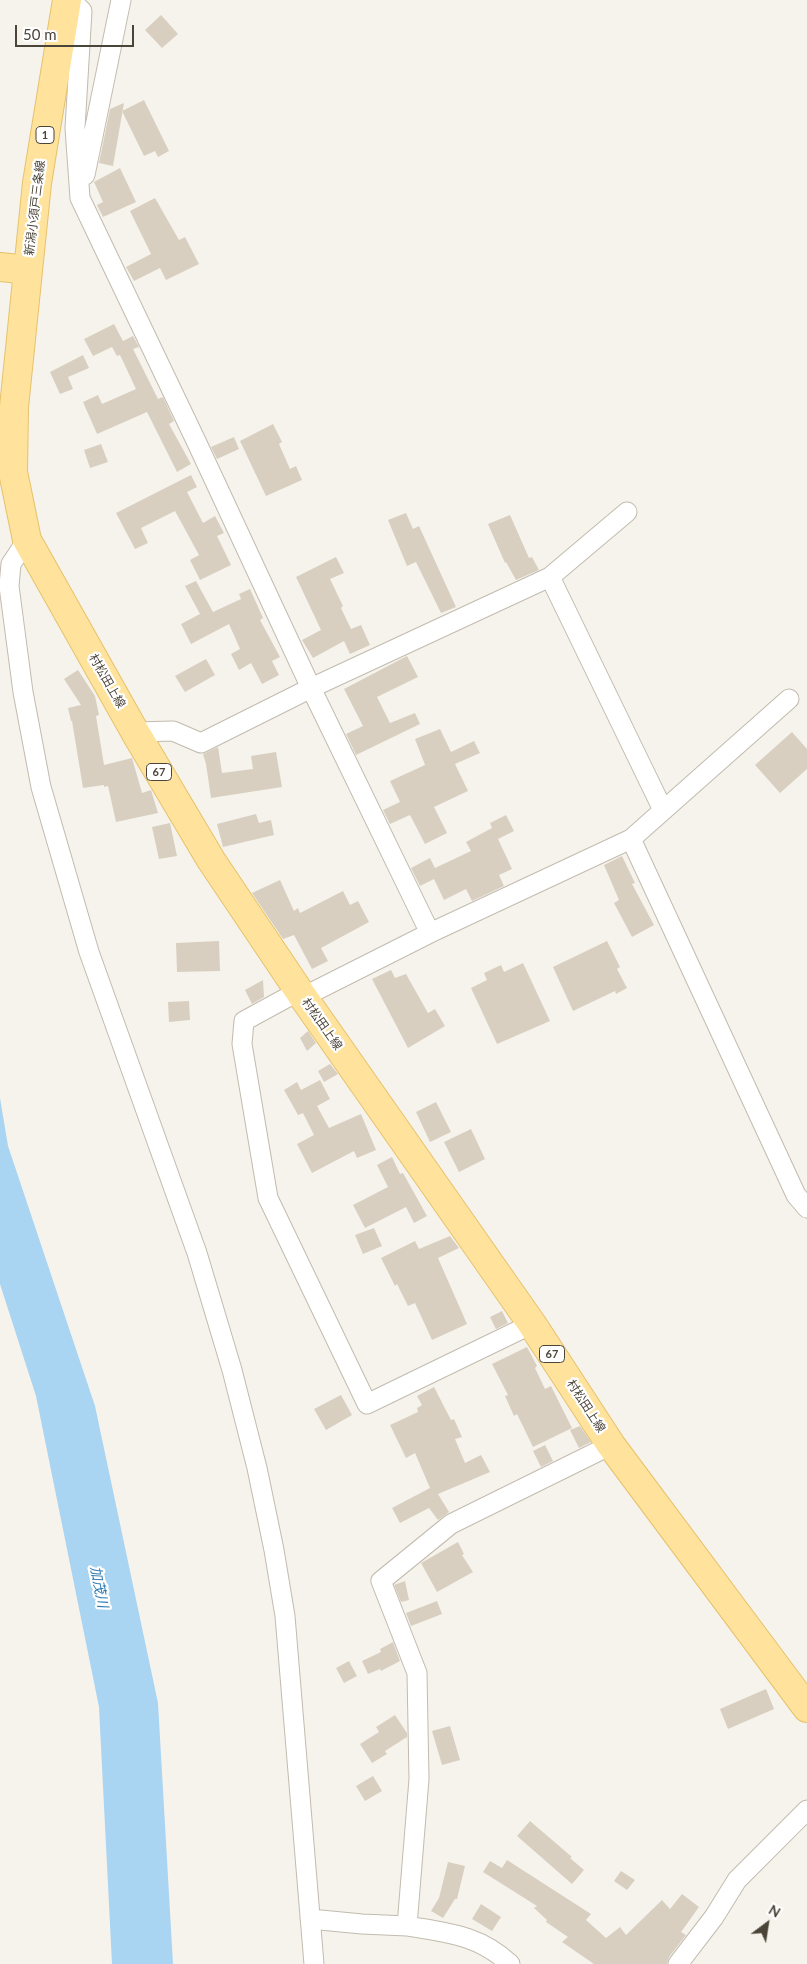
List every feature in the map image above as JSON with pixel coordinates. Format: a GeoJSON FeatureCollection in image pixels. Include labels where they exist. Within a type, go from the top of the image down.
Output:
{"type":"FeatureCollection","features":[{"type":"Feature","properties":{"kind":"main road","name":"新潟小須戸三条線"},"geometry":{"type":"LineString","coordinates":[[11,268],[37,183],[67,0]]}},
{"type":"Feature","properties":{"kind":"main road","name":"村松田上線"},"geometry":{"type":"LineString","coordinates":[[11,268],[14,407],[13,472],[27,540],[211,860],[301,994],[532,1324],[611,1445],[807,1708]]}},
{"type":"Feature","properties":{"kind":"street"},"geometry":{"type":"LineString","coordinates":[[71,0],[82,11],[75,128],[80,198],[311,688],[430,933]]}},
{"type":"Feature","properties":{"kind":"street"},"geometry":{"type":"LineString","coordinates":[[80,198],[121,0]]}},
{"type":"Feature","properties":{"kind":"street"},"geometry":{"type":"LineString","coordinates":[[136,732],[173,731],[201,743],[311,688],[550,577],[627,512]]}},
{"type":"Feature","properties":{"kind":"street"},"geometry":{"type":"LineString","coordinates":[[27,540],[11,564],[9,586],[23,692],[40,787],[90,952],[197,1253],[232,1370],[257,1468],[274,1550],[285,1616],[314,1964]]}},
{"type":"Feature","properties":{"kind":"street"},"geometry":{"type":"LineString","coordinates":[[550,577],[663,810]]}},
{"type":"Feature","properties":{"kind":"street"},"geometry":{"type":"LineString","coordinates":[[532,1324],[367,1404],[268,1198],[242,1044],[244,1021],[631,839],[789,700]]}},
{"type":"Feature","properties":{"kind":"street"},"geometry":{"type":"LineString","coordinates":[[631,839],[796,1195],[807,1208]]}},
{"type":"Feature","properties":{"kind":"street"},"geometry":{"type":"LineString","coordinates":[[408,1926],[419,1779],[417,1673],[381,1581],[451,1524],[611,1445]]}},
{"type":"Feature","properties":{"kind":"street"},"geometry":{"type":"LineString","coordinates":[[678,1964],[714,1917],[737,1880],[807,1810]]}},
{"type":"Feature","properties":{"kind":"street"},"geometry":{"type":"LineString","coordinates":[[310,1919],[408,1926],[460,1934],[482,1944],[510,1964]]}},
{"type":"Feature","properties":{"kind":"water","name":"加茂川"},"geometry":{"type":"Polygon","coordinates":[[[0,1098],[8,1146],[95,1406],[158,1703],[173,1964],[112,1964],[99,1707],[36,1396],[0,1284],[0,1098]]]}},
{"type":"Feature","properties":{"kind":"building"},"geometry":{"type":"Polygon","coordinates":[[[161,15],[178,34],[162,48],[145,30],[161,15]]]}},
{"type":"Feature","properties":{"kind":"building"},"geometry":{"type":"Polygon","coordinates":[[[144,100],[169,151],[158,157],[155,151],[144,156],[122,111],[144,100]]]}},
{"type":"Feature","properties":{"kind":"building"},"geometry":{"type":"Polygon","coordinates":[[[124,103],[113,166],[99,163],[110,109],[124,103]]]}},
{"type":"Feature","properties":{"kind":"building"},"geometry":{"type":"Polygon","coordinates":[[[120,168],[136,202],[103,217],[97,205],[103,202],[94,182],[120,168]]]}},
{"type":"Feature","properties":{"kind":"building"},"geometry":{"type":"Polygon","coordinates":[[[155,198],[179,240],[185,237],[199,264],[166,280],[160,268],[134,281],[126,267],[151,254],[130,211],[155,198]]]}},
{"type":"Feature","properties":{"kind":"building"},"geometry":{"type":"Polygon","coordinates":[[[114,324],[123,341],[133,336],[139,347],[133,349],[158,399],[163,397],[174,421],[169,424],[191,464],[177,472],[147,412],[97,434],[83,402],[98,395],[102,404],[136,389],[120,355],[117,356],[112,347],[93,356],[84,339],[114,324]]]}},
{"type":"Feature","properties":{"kind":"building"},"geometry":{"type":"Polygon","coordinates":[[[83,355],[89,368],[68,377],[73,389],[60,394],[50,372],[83,355]]]}},
{"type":"Feature","properties":{"kind":"building"},"geometry":{"type":"Polygon","coordinates":[[[273,424],[282,442],[279,444],[290,469],[296,466],[302,480],[266,496],[240,441],[273,424]]]}},
{"type":"Feature","properties":{"kind":"building"},"geometry":{"type":"Polygon","coordinates":[[[234,437],[239,449],[217,459],[211,447],[234,437]]]}},
{"type":"Feature","properties":{"kind":"building"},"geometry":{"type":"Polygon","coordinates":[[[101,444],[108,462],[90,468],[84,450],[101,444]]]}},
{"type":"Feature","properties":{"kind":"building"},"geometry":{"type":"Polygon","coordinates":[[[191,475],[197,487],[187,492],[203,523],[215,516],[224,533],[217,536],[231,565],[200,580],[190,560],[199,555],[175,511],[141,528],[148,543],[135,549],[116,513],[191,475]]]}},
{"type":"Feature","properties":{"kind":"building"},"geometry":{"type":"Polygon","coordinates":[[[406,513],[413,529],[419,526],[456,607],[441,613],[416,562],[407,566],[388,520],[406,513]]]}},
{"type":"Feature","properties":{"kind":"building"},"geometry":{"type":"Polygon","coordinates":[[[510,515],[529,558],[532,557],[539,570],[516,580],[505,563],[488,524],[510,515]]]}},
{"type":"Feature","properties":{"kind":"building"},"geometry":{"type":"Polygon","coordinates":[[[336,557],[344,573],[330,579],[343,606],[341,608],[351,629],[361,625],[370,645],[350,654],[344,641],[313,658],[302,640],[321,630],[296,577],[336,557]]]}},
{"type":"Feature","properties":{"kind":"building"},"geometry":{"type":"Polygon","coordinates":[[[196,581],[213,612],[241,599],[239,594],[250,589],[263,618],[260,620],[280,657],[272,661],[279,675],[262,684],[251,663],[239,670],[231,654],[240,649],[229,624],[191,644],[181,624],[200,614],[185,586],[196,581]]]}},
{"type":"Feature","properties":{"kind":"building"},"geometry":{"type":"Polygon","coordinates":[[[407,656],[418,677],[377,697],[390,723],[415,713],[420,724],[356,755],[346,734],[363,726],[344,689],[407,656]]]}},
{"type":"Feature","properties":{"kind":"building"},"geometry":{"type":"Polygon","coordinates":[[[206,659],[215,675],[185,692],[175,676],[206,659]]]}},
{"type":"Feature","properties":{"kind":"building"},"geometry":{"type":"Polygon","coordinates":[[[78,670],[95,696],[99,715],[96,716],[104,765],[132,758],[142,793],[151,790],[158,813],[116,822],[108,786],[83,788],[72,721],[68,708],[81,705],[64,679],[78,670]]]}},
{"type":"Feature","properties":{"kind":"building"},"geometry":{"type":"Polygon","coordinates":[[[440,729],[451,752],[474,741],[480,753],[455,764],[468,791],[434,807],[447,833],[425,844],[410,815],[390,824],[383,810],[400,802],[390,781],[425,765],[415,739],[440,729]]]}},
{"type":"Feature","properties":{"kind":"building"},"geometry":{"type":"Polygon","coordinates":[[[792,732],[807,749],[807,769],[780,793],[755,765],[792,732]]]}},
{"type":"Feature","properties":{"kind":"building"},"geometry":{"type":"Polygon","coordinates":[[[218,747],[222,773],[253,769],[251,756],[276,752],[282,787],[211,798],[203,754],[218,747]]]}},
{"type":"Feature","properties":{"kind":"building"},"geometry":{"type":"Polygon","coordinates":[[[256,814],[259,823],[271,820],[274,835],[223,847],[217,824],[256,814]]]}},
{"type":"Feature","properties":{"kind":"building"},"geometry":{"type":"Polygon","coordinates":[[[506,815],[514,831],[498,839],[512,869],[499,875],[504,886],[472,901],[466,889],[444,900],[434,879],[420,886],[411,868],[430,858],[435,868],[471,851],[466,842],[492,828],[490,823],[506,815]]]}},
{"type":"Feature","properties":{"kind":"building"},"geometry":{"type":"Polygon","coordinates":[[[170,823],[177,856],[159,859],[152,827],[170,823]]]}},
{"type":"Feature","properties":{"kind":"building"},"geometry":{"type":"Polygon","coordinates":[[[622,856],[635,883],[632,884],[654,925],[632,937],[614,903],[619,900],[604,865],[622,856]]]}},
{"type":"Feature","properties":{"kind":"building"},"geometry":{"type":"Polygon","coordinates":[[[280,880],[294,911],[298,908],[300,913],[343,891],[350,905],[358,901],[369,922],[321,948],[328,961],[312,969],[294,935],[283,939],[252,893],[280,880]]]}},
{"type":"Feature","properties":{"kind":"building"},"geometry":{"type":"Polygon","coordinates":[[[219,941],[220,971],[177,972],[176,943],[219,941]]]}},
{"type":"Feature","properties":{"kind":"building"},"geometry":{"type":"Polygon","coordinates":[[[607,941],[620,967],[617,969],[627,988],[616,994],[615,991],[573,1011],[553,967],[607,941]]]}},
{"type":"Feature","properties":{"kind":"building"},"geometry":{"type":"Polygon","coordinates":[[[523,963],[550,1021],[497,1044],[471,988],[487,980],[484,973],[501,965],[504,972],[523,963]]]}},
{"type":"Feature","properties":{"kind":"building"},"geometry":{"type":"Polygon","coordinates":[[[391,970],[395,978],[406,974],[428,1013],[435,1009],[445,1026],[408,1048],[372,979],[391,970]]]}},
{"type":"Feature","properties":{"kind":"building"},"geometry":{"type":"Polygon","coordinates":[[[263,980],[264,997],[252,1004],[245,990],[263,980]]]}},
{"type":"Feature","properties":{"kind":"building"},"geometry":{"type":"Polygon","coordinates":[[[189,1001],[190,1020],[169,1022],[168,1002],[189,1001]]]}},
{"type":"Feature","properties":{"kind":"building"},"geometry":{"type":"Polygon","coordinates":[[[308,1031],[316,1043],[307,1051],[300,1038],[308,1031]]]}},
{"type":"Feature","properties":{"kind":"building"},"geometry":{"type":"Polygon","coordinates":[[[330,1064],[338,1074],[324,1082],[318,1071],[330,1064]]]}},
{"type":"Feature","properties":{"kind":"building"},"geometry":{"type":"Polygon","coordinates":[[[320,1080],[330,1099],[317,1106],[329,1128],[361,1114],[376,1150],[357,1158],[354,1151],[312,1173],[297,1144],[314,1135],[303,1113],[298,1115],[284,1090],[297,1082],[301,1090],[320,1080]]]}},
{"type":"Feature","properties":{"kind":"building"},"geometry":{"type":"Polygon","coordinates":[[[436,1102],[451,1132],[430,1142],[416,1112],[436,1102]]]}},
{"type":"Feature","properties":{"kind":"building"},"geometry":{"type":"Polygon","coordinates":[[[471,1129],[485,1159],[459,1172],[444,1142],[471,1129]]]}},
{"type":"Feature","properties":{"kind":"building"},"geometry":{"type":"Polygon","coordinates":[[[392,1157],[400,1174],[403,1173],[427,1216],[414,1223],[406,1207],[365,1228],[353,1205],[388,1187],[377,1165],[392,1157]]]}},
{"type":"Feature","properties":{"kind":"building"},"geometry":{"type":"Polygon","coordinates":[[[374,1228],[382,1246],[363,1254],[355,1235],[374,1228]]]}},
{"type":"Feature","properties":{"kind":"building"},"geometry":{"type":"Polygon","coordinates":[[[450,1236],[459,1248],[438,1258],[467,1324],[432,1340],[415,1303],[408,1306],[397,1284],[395,1286],[381,1258],[415,1241],[419,1249],[450,1236]]]}},
{"type":"Feature","properties":{"kind":"building"},"geometry":{"type":"Polygon","coordinates":[[[502,1311],[508,1323],[496,1329],[490,1317],[502,1311]]]}},
{"type":"Feature","properties":{"kind":"building"},"geometry":{"type":"Polygon","coordinates":[[[527,1347],[537,1366],[535,1368],[545,1389],[551,1386],[572,1428],[533,1447],[517,1414],[514,1416],[505,1396],[508,1395],[492,1364],[527,1347]]]}},
{"type":"Feature","properties":{"kind":"building"},"geometry":{"type":"Polygon","coordinates":[[[434,1387],[451,1420],[454,1419],[462,1437],[455,1439],[465,1463],[481,1455],[490,1472],[438,1494],[449,1512],[438,1520],[429,1508],[400,1523],[392,1508],[430,1488],[415,1453],[406,1458],[390,1425],[418,1412],[417,1408],[422,1405],[417,1396],[434,1387]]]}},
{"type":"Feature","properties":{"kind":"building"},"geometry":{"type":"Polygon","coordinates":[[[341,1395],[352,1415],[326,1430],[314,1409],[341,1395]]]}},
{"type":"Feature","properties":{"kind":"building"},"geometry":{"type":"Polygon","coordinates":[[[580,1426],[591,1442],[579,1448],[570,1430],[580,1426]]]}},
{"type":"Feature","properties":{"kind":"building"},"geometry":{"type":"Polygon","coordinates":[[[545,1445],[553,1461],[541,1467],[533,1451],[545,1445]]]}},
{"type":"Feature","properties":{"kind":"building"},"geometry":{"type":"Polygon","coordinates":[[[458,1542],[464,1554],[462,1555],[473,1572],[437,1592],[421,1563],[458,1542]]]}},
{"type":"Feature","properties":{"kind":"building"},"geometry":{"type":"Polygon","coordinates":[[[405,1581],[409,1600],[401,1602],[394,1585],[405,1581]]]}},
{"type":"Feature","properties":{"kind":"building"},"geometry":{"type":"Polygon","coordinates":[[[437,1601],[442,1614],[411,1626],[406,1613],[437,1601]]]}},
{"type":"Feature","properties":{"kind":"building"},"geometry":{"type":"Polygon","coordinates":[[[393,1642],[400,1661],[381,1671],[380,1669],[368,1674],[362,1661],[381,1652],[380,1649],[393,1642]]]}},
{"type":"Feature","properties":{"kind":"building"},"geometry":{"type":"Polygon","coordinates":[[[349,1661],[357,1676],[344,1683],[336,1668],[349,1661]]]}},
{"type":"Feature","properties":{"kind":"building"},"geometry":{"type":"Polygon","coordinates":[[[766,1689],[774,1709],[728,1729],[720,1709],[766,1689]]]}},
{"type":"Feature","properties":{"kind":"building"},"geometry":{"type":"Polygon","coordinates":[[[395,1715],[407,1733],[407,1737],[385,1751],[387,1754],[372,1763],[360,1744],[379,1732],[376,1727],[395,1715]]]}},
{"type":"Feature","properties":{"kind":"building"},"geometry":{"type":"Polygon","coordinates":[[[450,1726],[460,1760],[442,1765],[432,1731],[450,1726]]]}},
{"type":"Feature","properties":{"kind":"building"},"geometry":{"type":"Polygon","coordinates":[[[373,1776],[382,1791],[365,1801],[356,1786],[373,1776]]]}},
{"type":"Feature","properties":{"kind":"building"},"geometry":{"type":"Polygon","coordinates":[[[530,1821],[572,1857],[570,1858],[584,1870],[572,1884],[517,1836],[530,1821]]]}},
{"type":"Feature","properties":{"kind":"building"},"geometry":{"type":"Polygon","coordinates":[[[507,1860],[591,1914],[586,1920],[606,1938],[620,1927],[626,1935],[662,1900],[670,1909],[682,1894],[699,1907],[681,1932],[686,1935],[669,1957],[667,1964],[594,1964],[562,1942],[568,1937],[546,1922],[547,1920],[534,1908],[537,1906],[483,1872],[490,1861],[502,1868],[507,1860]]]}},
{"type":"Feature","properties":{"kind":"building"},"geometry":{"type":"Polygon","coordinates":[[[448,1862],[465,1866],[457,1899],[455,1899],[443,1918],[431,1911],[439,1898],[448,1862]]]}},
{"type":"Feature","properties":{"kind":"building"},"geometry":{"type":"Polygon","coordinates":[[[621,1871],[635,1880],[627,1890],[614,1881],[621,1871]]]}},
{"type":"Feature","properties":{"kind":"building"},"geometry":{"type":"Polygon","coordinates":[[[481,1904],[501,1917],[492,1931],[472,1919],[481,1904]]]}}]}
